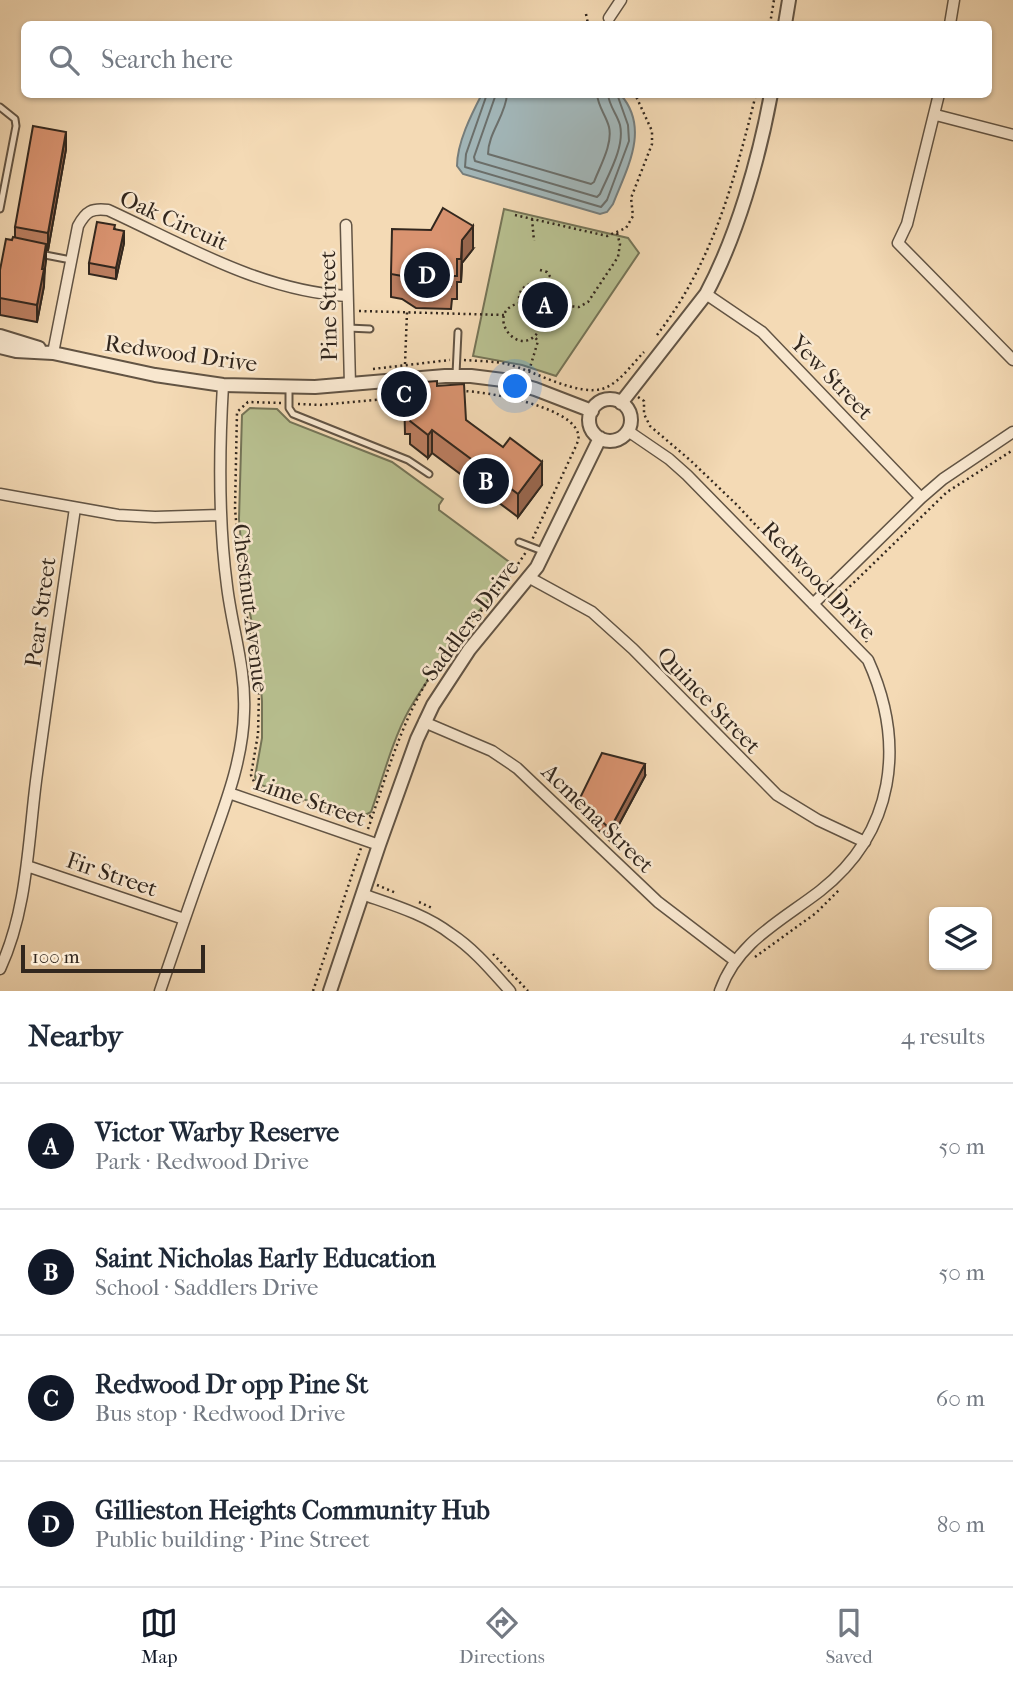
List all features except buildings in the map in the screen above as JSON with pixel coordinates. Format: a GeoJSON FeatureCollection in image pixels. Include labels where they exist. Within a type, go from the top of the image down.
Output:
{"type":"FeatureCollection","features":[{"type":"Feature","properties":{"kind":"street"},"geometry":{"type":"LineString","coordinates":[[609,18],[621,0]]}},
{"type":"Feature","properties":{"kind":"street"},"geometry":{"type":"LineString","coordinates":[[786,21],[789,0]]}},
{"type":"Feature","properties":{"kind":"street"},"geometry":{"type":"LineString","coordinates":[[950,21],[954,0]]}},
{"type":"Feature","properties":{"kind":"street"},"geometry":{"type":"LineString","coordinates":[[621,403],[706,294],[735,225],[763,136],[770,98]]}},
{"type":"Feature","properties":{"kind":"street"},"geometry":{"type":"LineString","coordinates":[[938,98],[907,224],[898,243],[1013,360]]}},
{"type":"Feature","properties":{"kind":"street"},"geometry":{"type":"LineString","coordinates":[[936,115],[1013,135]]}},
{"type":"Feature","properties":{"kind":"street","name":"Oak Circuit"},"geometry":{"type":"LineString","coordinates":[[53,353],[78,226],[84,214],[94,208],[108,210],[265,280],[307,292],[347,296]]}},
{"type":"Feature","properties":{"kind":"street","name":"Pine Street"},"geometry":{"type":"LineString","coordinates":[[346,225],[350,385]]}},
{"type":"Feature","properties":{"kind":"street","name":"Yew Street"},"geometry":{"type":"LineString","coordinates":[[706,294],[762,332],[920,499]]}},
{"type":"Feature","properties":{"kind":"street","name":"Redwood Drive"},"geometry":{"type":"LineString","coordinates":[[0,336],[53,353],[155,375],[223,385],[289,388],[456,376],[503,380],[535,388],[592,411]]}},
{"type":"Feature","properties":{"kind":"street","name":"Redwood Drive"},"geometry":{"type":"LineString","coordinates":[[0,348],[53,353]]}},
{"type":"Feature","properties":{"kind":"street","name":"Chestnut Avenue"},"geometry":{"type":"LineString","coordinates":[[160,991],[229,793],[239,757],[244,712],[242,667],[227,587],[220,515],[218,455],[223,385]]}},
{"type":"Feature","properties":{"kind":"street"},"geometry":{"type":"LineString","coordinates":[[602,401],[621,403],[630,415],[628,430],[615,440],[600,438],[590,426],[592,411],[602,401]]}},
{"type":"Feature","properties":{"kind":"street","name":"Redwood Drive"},"geometry":{"type":"LineString","coordinates":[[628,430],[687,475],[867,660],[880,688],[889,724],[890,759],[886,789],[865,842],[844,870],[753,940],[734,960],[720,991]]}},
{"type":"Feature","properties":{"kind":"street"},"geometry":{"type":"LineString","coordinates":[[813,604],[943,479],[1013,432]]}},
{"type":"Feature","properties":{"kind":"street","name":"Saddlers Drive"},"geometry":{"type":"LineString","coordinates":[[330,991],[424,722],[469,650],[530,578],[600,438]]}},
{"type":"Feature","properties":{"kind":"street"},"geometry":{"type":"LineString","coordinates":[[0,495],[118,515],[220,515]]}},
{"type":"Feature","properties":{"kind":"street","name":"Pear Street"},"geometry":{"type":"LineString","coordinates":[[0,969],[14,926],[27,866],[75,508]]}},
{"type":"Feature","properties":{"kind":"street","name":"Quince Street"},"geometry":{"type":"LineString","coordinates":[[530,578],[592,612],[633,649],[777,794],[818,820],[865,842]]}},
{"type":"Feature","properties":{"kind":"street","name":"Acmena Street"},"geometry":{"type":"LineString","coordinates":[[424,722],[474,742],[517,768],[658,902],[734,960]]}},
{"type":"Feature","properties":{"kind":"street","name":"Lime Street"},"geometry":{"type":"LineString","coordinates":[[229,793],[379,845]]}},
{"type":"Feature","properties":{"kind":"street","name":"Fir Street"},"geometry":{"type":"LineString","coordinates":[[27,866],[184,919]]}},
{"type":"Feature","properties":{"kind":"street"},"geometry":{"type":"LineString","coordinates":[[362,894],[409,910],[451,933],[510,991]]}},
{"type":"Feature","properties":{"kind":"lane"},"geometry":{"type":"LineString","coordinates":[[0,107],[15,119],[16,126],[0,209]]}},
{"type":"Feature","properties":{"kind":"lane"},"geometry":{"type":"LineString","coordinates":[[34,253],[71,260]]}},
{"type":"Feature","properties":{"kind":"lane"},"geometry":{"type":"LineString","coordinates":[[348,328],[370,329]]}},
{"type":"Feature","properties":{"kind":"lane"},"geometry":{"type":"LineString","coordinates":[[456,376],[458,332]]}},
{"type":"Feature","properties":{"kind":"lane"},"geometry":{"type":"LineString","coordinates":[[289,388],[289,410],[293,414],[408,460],[429,474]]}},
{"type":"Feature","properties":{"kind":"lane"},"geometry":{"type":"LineString","coordinates":[[519,542],[545,552]]}},
{"type":"Feature","properties":{"kind":"path"},"geometry":{"type":"LineString","coordinates":[[770,21],[774,0]]}},
{"type":"Feature","properties":{"kind":"path"},"geometry":{"type":"LineString","coordinates":[[586,14],[587,21]]}},
{"type":"Feature","properties":{"kind":"path"},"geometry":{"type":"LineString","coordinates":[[515,215],[607,236],[626,228],[633,216],[631,198],[652,144],[652,131],[637,98]]}},
{"type":"Feature","properties":{"kind":"path"},"geometry":{"type":"LineString","coordinates":[[652,342],[696,277],[720,223],[755,98]]}},
{"type":"Feature","properties":{"kind":"path"},"geometry":{"type":"LineString","coordinates":[[532,219],[534,241]]}},
{"type":"Feature","properties":{"kind":"path"},"geometry":{"type":"LineString","coordinates":[[545,304],[567,308],[579,307],[588,302],[618,257],[620,244],[617,233]]}},
{"type":"Feature","properties":{"kind":"path"},"geometry":{"type":"LineString","coordinates":[[540,270],[547,272],[551,278],[545,291],[545,304],[539,310],[525,310],[520,303],[520,294],[525,287],[538,285],[545,291]]}},
{"type":"Feature","properties":{"kind":"path"},"geometry":{"type":"LineString","coordinates":[[520,303],[509,307],[504,325],[509,335],[521,341],[534,336],[541,328],[539,310]]}},
{"type":"Feature","properties":{"kind":"path"},"geometry":{"type":"LineString","coordinates":[[359,311],[505,315]]}},
{"type":"Feature","properties":{"kind":"path"},"geometry":{"type":"LineString","coordinates":[[405,365],[407,312]]}},
{"type":"Feature","properties":{"kind":"path"},"geometry":{"type":"LineString","coordinates":[[529,371],[538,347],[534,336]]}},
{"type":"Feature","properties":{"kind":"path"},"geometry":{"type":"LineString","coordinates":[[585,390],[608,387],[644,352]]}},
{"type":"Feature","properties":{"kind":"path"},"geometry":{"type":"LineString","coordinates":[[370,824],[409,714],[454,642],[514,570],[529,546],[579,439],[576,428],[562,416],[521,401],[455,391]]}},
{"type":"Feature","properties":{"kind":"path"},"geometry":{"type":"LineString","coordinates":[[373,815],[358,820],[256,786],[251,775],[258,734],[259,692],[242,585],[235,509],[237,412],[248,402],[320,405],[408,397]]}},
{"type":"Feature","properties":{"kind":"path"},"geometry":{"type":"LineString","coordinates":[[644,401],[644,414],[650,426],[737,505],[812,586]]}},
{"type":"Feature","properties":{"kind":"path"},"geometry":{"type":"LineString","coordinates":[[837,610],[840,606],[839,597],[947,492],[1013,450]]}},
{"type":"Feature","properties":{"kind":"path"},"geometry":{"type":"LineString","coordinates":[[831,604],[858,629],[872,648]]}},
{"type":"Feature","properties":{"kind":"path"},"geometry":{"type":"LineString","coordinates":[[313,991],[359,854]]}},
{"type":"Feature","properties":{"kind":"path"},"geometry":{"type":"LineString","coordinates":[[753,959],[816,912],[842,887]]}},
{"type":"Feature","properties":{"kind":"green space"},"geometry":{"type":"Polygon","coordinates":[[[504,209],[628,238],[639,253],[556,376],[522,365],[473,356],[504,209]]]}},
{"type":"Feature","properties":{"kind":"green space"},"geometry":{"type":"Polygon","coordinates":[[[250,408],[277,409],[290,422],[392,462],[443,499],[439,510],[512,564],[433,672],[409,710],[371,812],[359,818],[258,784],[255,777],[262,738],[262,701],[258,653],[245,589],[239,519],[242,415],[250,408]]]}},
{"type":"Feature","properties":{"kind":"water"},"geometry":{"type":"Polygon","coordinates":[[[480,98],[623,98],[630,108],[635,135],[629,163],[613,204],[607,212],[600,214],[463,174],[457,166],[459,148],[480,98]]]}},
{"type":"Feature","properties":{"kind":"place","name":"Gillieston Heights Community Hub"},"geometry":{"type":"Point","coordinates":[427,275]}},
{"type":"Feature","properties":{"kind":"place","name":"Victor Warby Reserve"},"geometry":{"type":"Point","coordinates":[545,305]}},
{"type":"Feature","properties":{"kind":"place","name":"Redwood Dr opp Pine St"},"geometry":{"type":"Point","coordinates":[404,394]}},
{"type":"Feature","properties":{"kind":"place","name":"Saint Nicholas Early Education"},"geometry":{"type":"Point","coordinates":[486,481]}}]}
